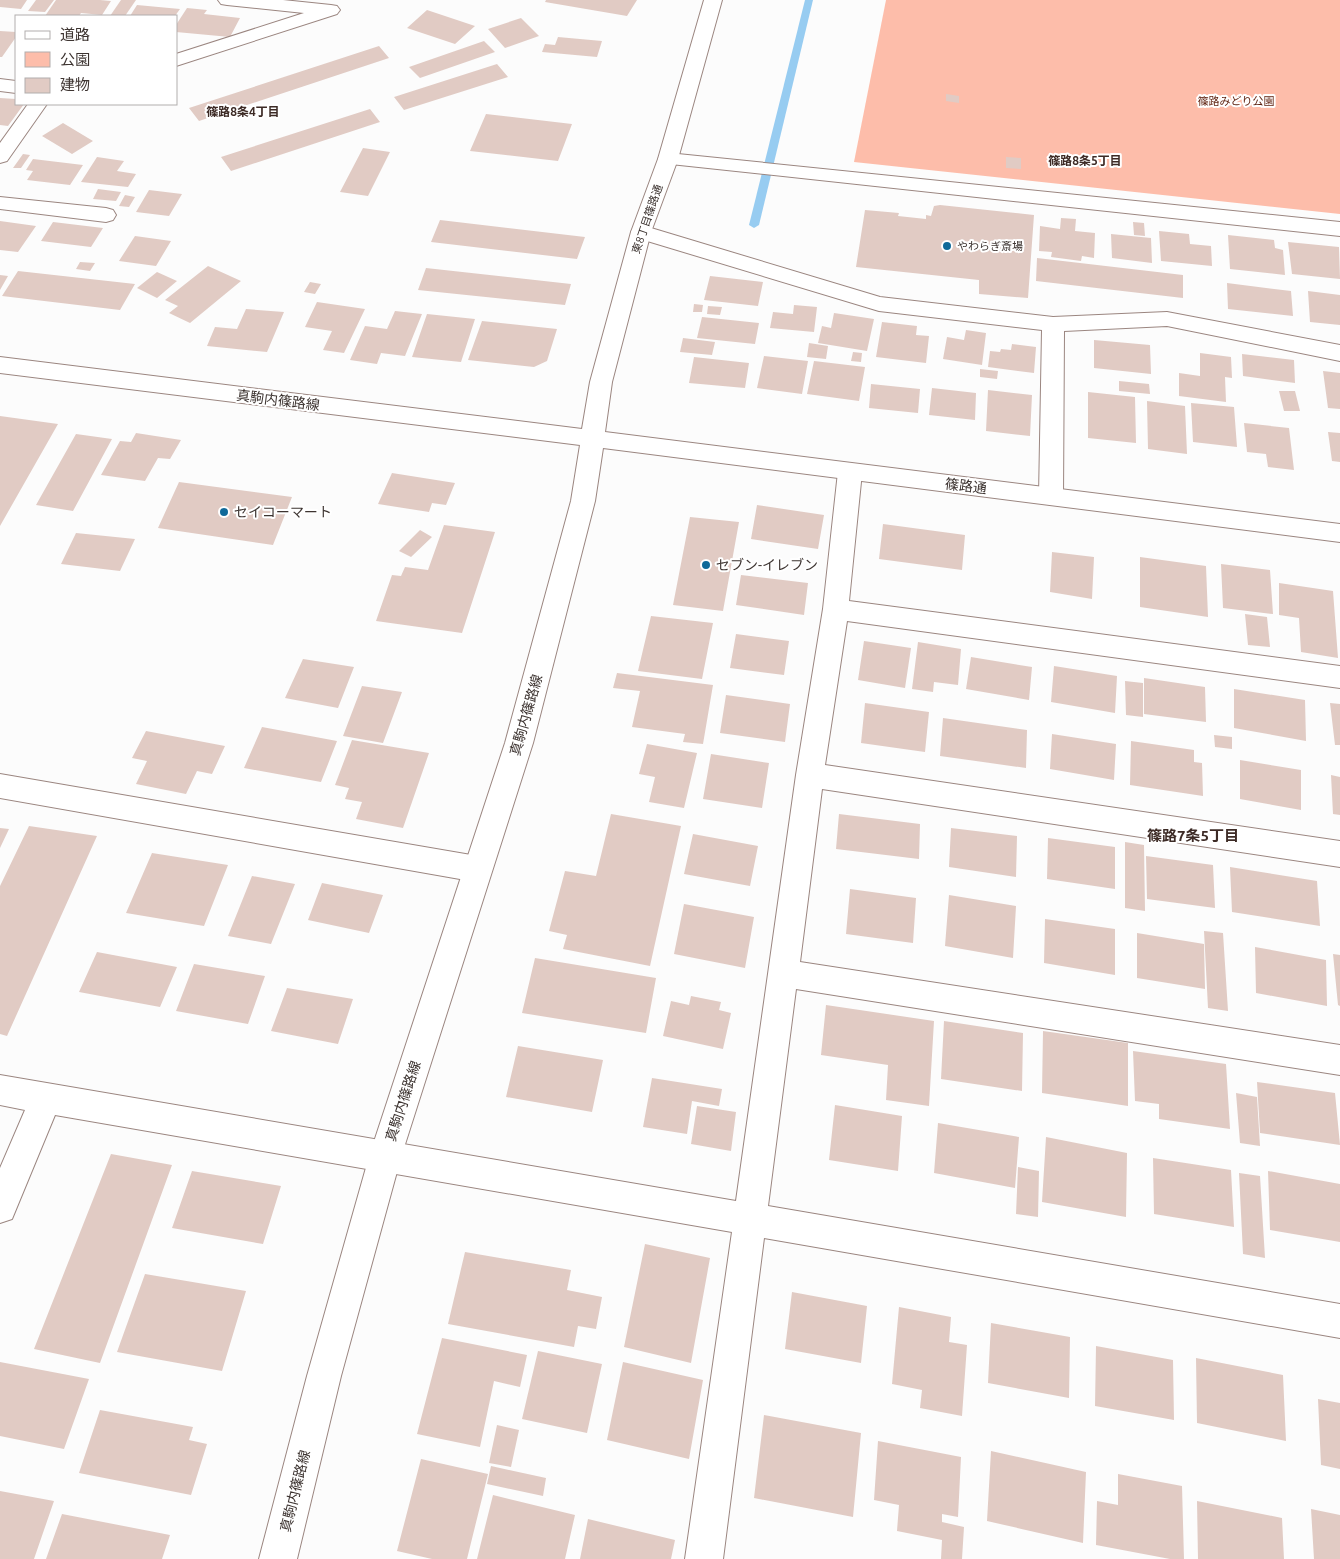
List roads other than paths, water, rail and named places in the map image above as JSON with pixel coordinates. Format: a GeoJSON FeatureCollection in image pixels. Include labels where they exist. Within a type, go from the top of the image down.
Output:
{"type":"FeatureCollection","features":[{"type":"Feature","properties":{"kind":"street"},"geometry":{"type":"LineString","coordinates":[[178,59],[331,10],[227,0]]}},
{"type":"Feature","properties":{"kind":"street","name":"東8丁目篠路通"},"geometry":{"type":"LineString","coordinates":[[593,440],[601,382],[641,232],[668,159],[713,0]]}},
{"type":"Feature","properties":{"kind":"street"},"geometry":{"type":"LineString","coordinates":[[0,85],[15,87]]}},
{"type":"Feature","properties":{"kind":"street"},"geometry":{"type":"LineString","coordinates":[[0,157],[36,105]]}},
{"type":"Feature","properties":{"kind":"street"},"geometry":{"type":"LineString","coordinates":[[668,159],[1340,229]]}},
{"type":"Feature","properties":{"kind":"street"},"geometry":{"type":"LineString","coordinates":[[0,203],[106,215]]}},
{"type":"Feature","properties":{"kind":"street"},"geometry":{"type":"LineString","coordinates":[[641,232],[879,304],[1053,324],[1167,319],[1340,352]]}},
{"type":"Feature","properties":{"kind":"street"},"geometry":{"type":"LineString","coordinates":[[1051,496],[1053,324]]}},
{"type":"Feature","properties":{"kind":"street","name":"真駒内篠路線"},"geometry":{"type":"LineString","coordinates":[[0,365],[593,440],[583,501],[522,734],[385,1157],[324,1376],[278,1559]]}},
{"type":"Feature","properties":{"kind":"street","name":"篠路通"},"geometry":{"type":"LineString","coordinates":[[593,440],[1340,533]]}},
{"type":"Feature","properties":{"kind":"street"},"geometry":{"type":"LineString","coordinates":[[704,1559],[810,775],[836,609],[850,472]]}},
{"type":"Feature","properties":{"kind":"street"},"geometry":{"type":"LineString","coordinates":[[836,609],[1340,677]]}},
{"type":"Feature","properties":{"kind":"street"},"geometry":{"type":"LineString","coordinates":[[810,775],[1340,854]]}},
{"type":"Feature","properties":{"kind":"street"},"geometry":{"type":"LineString","coordinates":[[0,786],[477,869]]}},
{"type":"Feature","properties":{"kind":"street"},"geometry":{"type":"LineString","coordinates":[[783,973],[1340,1060]]}},
{"type":"Feature","properties":{"kind":"street"},"geometry":{"type":"LineString","coordinates":[[0,1090],[1340,1321]]}},
{"type":"Feature","properties":{"kind":"street"},"geometry":{"type":"LineString","coordinates":[[0,1207],[46,1098]]}},
{"type":"Feature","properties":{"kind":"waterway"},"geometry":{"type":"LineString","coordinates":[[754,225],[809,0]]}},
{"type":"Feature","properties":{"kind":"place","name":"やわらぎ斎場"},"geometry":{"type":"Point","coordinates":[947,246]}},
{"type":"Feature","properties":{"kind":"place","name":"セイコーマート"},"geometry":{"type":"Point","coordinates":[224,512]}},
{"type":"Feature","properties":{"kind":"place","name":"セブン-イレブン"},"geometry":{"type":"Point","coordinates":[706,565]}},
{"type":"Feature","properties":{"kind":"district","name":"篠路8条4丁目"},"geometry":{"type":"Point","coordinates":[243,111]}},
{"type":"Feature","properties":{"kind":"district","name":"篠路8条5丁目"},"geometry":{"type":"Point","coordinates":[1085,160]}},
{"type":"Feature","properties":{"kind":"district","name":"篠路7条5丁目"},"geometry":{"type":"Point","coordinates":[1193,835]}},
{"type":"Feature","properties":{"kind":"park label","name":"篠路みどり公園"},"geometry":{"type":"Point","coordinates":[1236,101]}}]}
